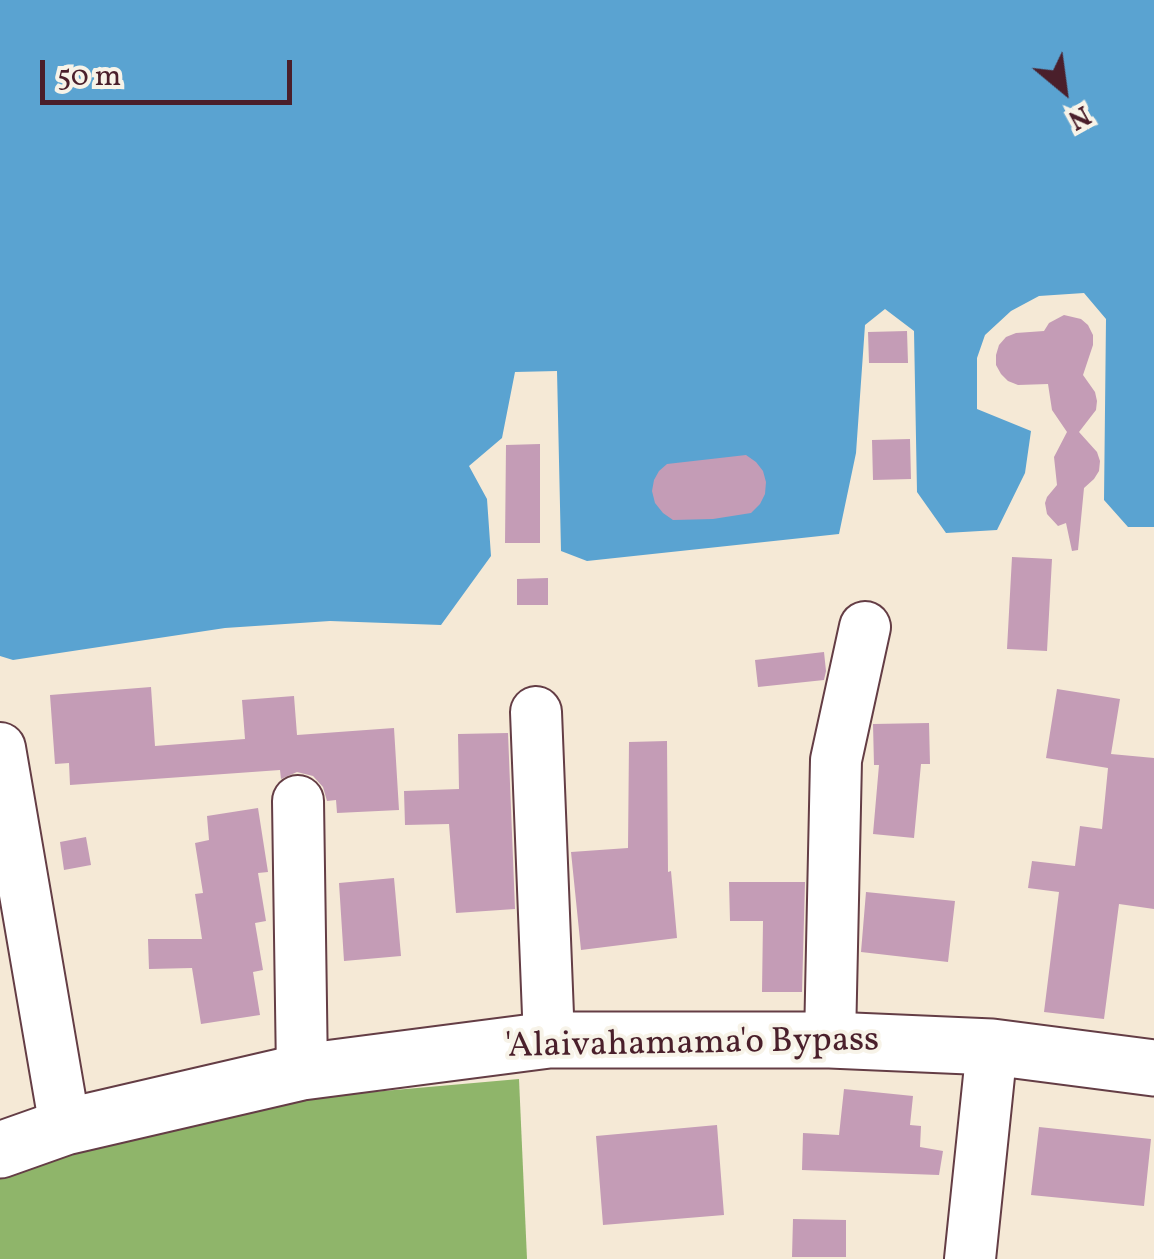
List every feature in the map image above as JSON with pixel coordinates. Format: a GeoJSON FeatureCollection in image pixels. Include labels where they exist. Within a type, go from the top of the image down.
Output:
{"type":"FeatureCollection","features":[{"type":"Feature","properties":{"kind":"main road","name":"'Alaivahamama'o Bypass"},"geometry":{"type":"LineString","coordinates":[[0,1150],[64,1127],[302,1072],[549,1040],[830,1040],[992,1047],[1154,1068]]}},
{"type":"Feature","properties":{"kind":"street"},"geometry":{"type":"LineString","coordinates":[[830,1040],[836,760],[865,627]]}},
{"type":"Feature","properties":{"kind":"street"},"geometry":{"type":"LineString","coordinates":[[536,712],[549,1040]]}},
{"type":"Feature","properties":{"kind":"street"},"geometry":{"type":"LineString","coordinates":[[0,748],[64,1127]]}},
{"type":"Feature","properties":{"kind":"street"},"geometry":{"type":"LineString","coordinates":[[298,801],[302,1072]]}},
{"type":"Feature","properties":{"kind":"street"},"geometry":{"type":"LineString","coordinates":[[970,1259],[992,1047]]}},
{"type":"Feature","properties":{"kind":"green space"},"geometry":{"type":"Polygon","coordinates":[[[519,1079],[527,1259],[0,1259],[0,1179],[73,1153],[304,1098],[519,1079]]]}},
{"type":"Feature","properties":{"kind":"water"},"geometry":{"type":"Polygon","coordinates":[[[0,0],[1154,0],[1154,527],[1128,527],[1104,500],[1106,319],[1084,293],[1039,296],[1011,311],[985,335],[977,358],[977,409],[1031,431],[1025,473],[997,530],[946,533],[917,492],[914,331],[885,309],[865,325],[856,453],[839,534],[587,561],[561,551],[557,371],[515,372],[502,438],[469,466],[487,499],[491,556],[441,625],[330,621],[225,628],[13,660],[0,656],[0,0]]]}},
{"type":"Feature","properties":{"kind":"building"},"geometry":{"type":"Polygon","coordinates":[[[1064,315],[1081,319],[1093,335],[1083,375],[1095,392],[1096,410],[1079,432],[1100,461],[1099,471],[1084,488],[1078,550],[1072,551],[1066,523],[1058,526],[1047,514],[1045,503],[1057,485],[1054,457],[1067,432],[1052,410],[1048,384],[1018,385],[1008,381],[996,365],[999,345],[1006,337],[1044,331],[1049,323],[1064,315]]]}},
{"type":"Feature","properties":{"kind":"building"},"geometry":{"type":"Polygon","coordinates":[[[907,331],[908,363],[869,363],[868,332],[907,331]]]}},
{"type":"Feature","properties":{"kind":"building"},"geometry":{"type":"Polygon","coordinates":[[[910,439],[911,479],[873,480],[872,440],[910,439]]]}},
{"type":"Feature","properties":{"kind":"building"},"geometry":{"type":"Polygon","coordinates":[[[540,444],[540,543],[505,543],[506,445],[540,444]]]}},
{"type":"Feature","properties":{"kind":"building"},"geometry":{"type":"Polygon","coordinates":[[[746,455],[763,471],[766,482],[765,494],[751,513],[673,520],[655,503],[654,480],[667,464],[746,455]]]}},
{"type":"Feature","properties":{"kind":"building"},"geometry":{"type":"Polygon","coordinates":[[[1012,557],[1052,559],[1047,651],[1007,649],[1012,557]]]}},
{"type":"Feature","properties":{"kind":"building"},"geometry":{"type":"Polygon","coordinates":[[[548,578],[548,605],[517,605],[517,579],[548,578]]]}},
{"type":"Feature","properties":{"kind":"building"},"geometry":{"type":"Polygon","coordinates":[[[824,652],[824,680],[758,687],[755,660],[824,652]]]}},
{"type":"Feature","properties":{"kind":"building"},"geometry":{"type":"Polygon","coordinates":[[[151,687],[155,746],[245,739],[242,700],[294,696],[297,735],[394,728],[399,810],[337,813],[336,800],[327,801],[323,787],[313,776],[297,772],[281,779],[280,770],[70,785],[69,763],[55,764],[50,695],[151,687]]]}},
{"type":"Feature","properties":{"kind":"building"},"geometry":{"type":"Polygon","coordinates":[[[1057,689],[1120,699],[1111,754],[1154,758],[1154,909],[1119,904],[1104,1019],[1044,1012],[1059,892],[1028,888],[1032,861],[1075,866],[1080,826],[1102,829],[1108,768],[1046,758],[1057,689]]]}},
{"type":"Feature","properties":{"kind":"building"},"geometry":{"type":"Polygon","coordinates":[[[929,723],[930,764],[921,764],[914,838],[873,834],[879,765],[874,765],[873,724],[929,723]]]}},
{"type":"Feature","properties":{"kind":"building"},"geometry":{"type":"Polygon","coordinates":[[[508,733],[515,909],[456,913],[449,824],[405,825],[404,791],[459,789],[458,734],[508,733]]]}},
{"type":"Feature","properties":{"kind":"building"},"geometry":{"type":"Polygon","coordinates":[[[667,741],[668,872],[671,871],[677,938],[581,950],[571,852],[628,848],[629,742],[667,741]]]}},
{"type":"Feature","properties":{"kind":"building"},"geometry":{"type":"Polygon","coordinates":[[[258,808],[268,872],[258,873],[266,921],[255,923],[263,970],[253,972],[260,1015],[201,1024],[192,968],[149,969],[148,939],[202,939],[195,894],[203,893],[195,843],[209,840],[207,816],[258,808]]]}},
{"type":"Feature","properties":{"kind":"building"},"geometry":{"type":"Polygon","coordinates":[[[86,837],[91,865],[64,870],[60,842],[86,837]]]}},
{"type":"Feature","properties":{"kind":"building"},"geometry":{"type":"Polygon","coordinates":[[[394,878],[401,956],[344,961],[339,883],[394,878]]]}},
{"type":"Feature","properties":{"kind":"building"},"geometry":{"type":"Polygon","coordinates":[[[729,882],[805,882],[802,992],[762,992],[763,921],[730,921],[729,882]]]}},
{"type":"Feature","properties":{"kind":"building"},"geometry":{"type":"Polygon","coordinates":[[[866,892],[955,901],[948,962],[861,952],[866,892]]]}},
{"type":"Feature","properties":{"kind":"building"},"geometry":{"type":"Polygon","coordinates":[[[844,1089],[913,1096],[910,1125],[921,1126],[920,1147],[943,1151],[939,1175],[802,1170],[803,1133],[839,1135],[844,1089]]]}},
{"type":"Feature","properties":{"kind":"building"},"geometry":{"type":"Polygon","coordinates":[[[717,1125],[724,1215],[603,1225],[596,1136],[717,1125]]]}},
{"type":"Feature","properties":{"kind":"building"},"geometry":{"type":"Polygon","coordinates":[[[1039,1127],[1151,1139],[1144,1206],[1031,1195],[1039,1127]]]}},
{"type":"Feature","properties":{"kind":"building"},"geometry":{"type":"Polygon","coordinates":[[[793,1219],[846,1220],[846,1257],[792,1257],[793,1219]]]}}]}
